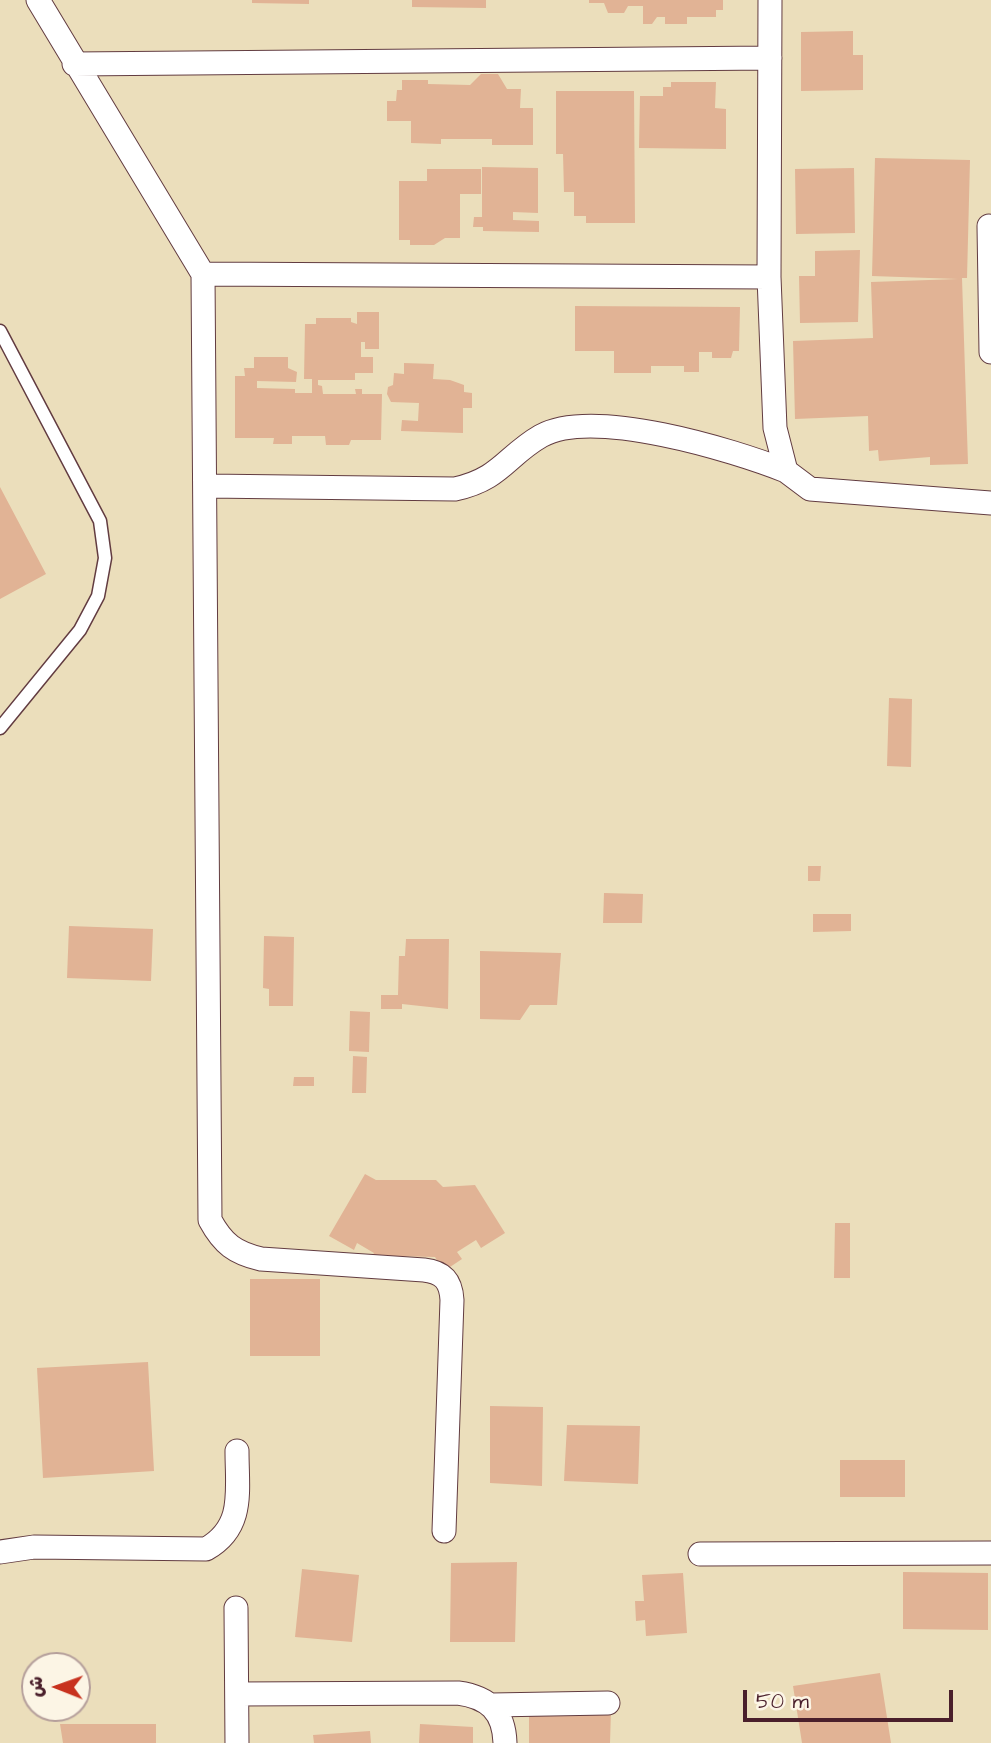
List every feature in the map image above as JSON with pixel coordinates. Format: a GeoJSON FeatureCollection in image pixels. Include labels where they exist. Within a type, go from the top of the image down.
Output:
{"type":"FeatureCollection","features":[{"type":"Feature","properties":{"kind":"street"},"geometry":{"type":"LineString","coordinates":[[38,0],[74,64],[203,274],[210,1220],[221,1240],[239,1254],[261,1259],[424,1270],[445,1278],[451,1288],[452,1300],[444,1531]]}},
{"type":"Feature","properties":{"kind":"street"},"geometry":{"type":"LineString","coordinates":[[770,0],[769,277],[775,428],[786,471]]}},
{"type":"Feature","properties":{"kind":"street"},"geometry":{"type":"LineString","coordinates":[[74,64],[770,58]]}},
{"type":"Feature","properties":{"kind":"street"},"geometry":{"type":"LineString","coordinates":[[989,226],[991,352]]}},
{"type":"Feature","properties":{"kind":"street"},"geometry":{"type":"LineString","coordinates":[[203,274],[769,277]]}},
{"type":"Feature","properties":{"kind":"street"},"geometry":{"type":"LineString","coordinates":[[206,486],[455,489],[491,477],[541,437],[576,426],[701,442],[742,453],[786,471],[810,489],[991,503]]}},
{"type":"Feature","properties":{"kind":"street"},"geometry":{"type":"LineString","coordinates":[[0,1552],[34,1547],[206,1549],[222,1540],[233,1525],[237,1451]]}},
{"type":"Feature","properties":{"kind":"street"},"geometry":{"type":"LineString","coordinates":[[700,1554],[991,1553]]}},
{"type":"Feature","properties":{"kind":"street"},"geometry":{"type":"LineString","coordinates":[[236,1608],[237,1743]]}},
{"type":"Feature","properties":{"kind":"street"},"geometry":{"type":"LineString","coordinates":[[237,1694],[458,1693],[476,1696],[492,1705],[503,1720],[505,1743]]}},
{"type":"Feature","properties":{"kind":"street"},"geometry":{"type":"LineString","coordinates":[[492,1705],[608,1703]]}},
{"type":"Feature","properties":{"kind":"lane"},"geometry":{"type":"LineString","coordinates":[[0,331],[100,521],[105,558],[98,596],[80,630],[0,728]]}},
{"type":"Feature","properties":{"kind":"building"},"geometry":{"type":"Polygon","coordinates":[[[252,0],[309,0],[309,4],[252,3],[252,0]]]}},
{"type":"Feature","properties":{"kind":"building"},"geometry":{"type":"Polygon","coordinates":[[[412,0],[486,0],[486,8],[412,7],[412,0]]]}},
{"type":"Feature","properties":{"kind":"building"},"geometry":{"type":"Polygon","coordinates":[[[589,0],[723,0],[723,10],[716,10],[716,17],[687,17],[687,24],[665,24],[665,17],[657,17],[652,24],[643,24],[643,6],[628,6],[624,13],[608,13],[604,3],[589,3],[589,0]]]}},
{"type":"Feature","properties":{"kind":"building"},"geometry":{"type":"Polygon","coordinates":[[[853,31],[853,55],[863,55],[863,90],[801,91],[801,32],[853,31]]]}},
{"type":"Feature","properties":{"kind":"building"},"geometry":{"type":"Polygon","coordinates":[[[481,74],[498,74],[507,89],[521,89],[520,108],[533,108],[533,145],[492,145],[492,139],[441,139],[441,144],[411,143],[411,121],[387,121],[387,101],[396,101],[397,90],[402,90],[402,80],[470,85],[481,74]]]}},
{"type":"Feature","properties":{"kind":"building"},"geometry":{"type":"Polygon","coordinates":[[[671,82],[716,82],[715,108],[726,109],[726,149],[639,148],[640,96],[663,96],[663,87],[671,87],[671,82]]]}},
{"type":"Feature","properties":{"kind":"building"},"geometry":{"type":"Polygon","coordinates":[[[556,91],[634,91],[635,223],[586,223],[586,216],[574,216],[574,192],[564,192],[563,154],[556,154],[556,91]]]}},
{"type":"Feature","properties":{"kind":"building"},"geometry":{"type":"Polygon","coordinates":[[[875,158],[970,160],[967,278],[962,278],[968,464],[930,465],[930,457],[879,461],[878,450],[869,451],[868,416],[795,419],[793,341],[873,338],[871,282],[958,279],[872,276],[875,158]]]}},
{"type":"Feature","properties":{"kind":"building"},"geometry":{"type":"Polygon","coordinates":[[[482,167],[538,168],[538,213],[513,212],[513,220],[539,221],[539,232],[483,231],[483,227],[473,227],[474,217],[482,217],[482,167]]]}},
{"type":"Feature","properties":{"kind":"building"},"geometry":{"type":"Polygon","coordinates":[[[854,168],[855,233],[796,234],[795,169],[854,168]]]}},
{"type":"Feature","properties":{"kind":"building"},"geometry":{"type":"Polygon","coordinates":[[[427,169],[481,169],[481,194],[460,194],[460,238],[445,238],[434,245],[410,245],[410,240],[399,240],[399,181],[427,181],[427,169]]]}},
{"type":"Feature","properties":{"kind":"building"},"geometry":{"type":"Polygon","coordinates":[[[860,250],[858,322],[800,323],[799,276],[815,276],[815,251],[860,250]]]}},
{"type":"Feature","properties":{"kind":"building"},"geometry":{"type":"Polygon","coordinates":[[[575,306],[740,307],[739,351],[733,351],[731,358],[712,358],[712,352],[699,352],[699,372],[684,372],[684,366],[651,366],[651,373],[614,373],[614,351],[575,351],[575,306]]]}},
{"type":"Feature","properties":{"kind":"building"},"geometry":{"type":"Polygon","coordinates":[[[357,312],[379,312],[379,349],[365,349],[365,342],[361,342],[361,357],[373,357],[373,373],[355,373],[355,380],[318,380],[318,385],[322,386],[323,394],[356,394],[355,389],[362,389],[362,394],[382,394],[381,440],[351,440],[349,445],[326,445],[325,436],[292,436],[292,444],[273,444],[274,438],[235,438],[235,376],[245,376],[244,368],[254,368],[254,357],[288,357],[288,368],[297,372],[296,382],[257,381],[257,388],[295,389],[295,393],[312,393],[312,379],[304,379],[305,324],[316,324],[316,318],[351,318],[351,322],[357,324],[357,312]]]}},
{"type":"Feature","properties":{"kind":"building"},"geometry":{"type":"Polygon","coordinates":[[[404,363],[434,364],[433,379],[450,380],[464,385],[464,392],[472,393],[472,408],[463,408],[463,433],[401,431],[402,420],[418,421],[419,403],[391,402],[387,394],[388,387],[393,385],[394,373],[404,374],[404,363]]]}},
{"type":"Feature","properties":{"kind":"building"},"geometry":{"type":"Polygon","coordinates":[[[0,487],[46,574],[0,599],[0,487]]]}},
{"type":"Feature","properties":{"kind":"building"},"geometry":{"type":"Polygon","coordinates":[[[889,698],[912,699],[911,767],[887,766],[889,698]]]}},
{"type":"Feature","properties":{"kind":"building"},"geometry":{"type":"Polygon","coordinates":[[[808,866],[821,866],[820,881],[808,881],[808,866]]]}},
{"type":"Feature","properties":{"kind":"building"},"geometry":{"type":"Polygon","coordinates":[[[604,893],[643,894],[642,923],[603,923],[604,893]]]}},
{"type":"Feature","properties":{"kind":"building"},"geometry":{"type":"Polygon","coordinates":[[[813,914],[851,914],[851,931],[813,932],[813,914]]]}},
{"type":"Feature","properties":{"kind":"building"},"geometry":{"type":"Polygon","coordinates":[[[69,926],[153,929],[151,981],[67,978],[69,926]]]}},
{"type":"Feature","properties":{"kind":"building"},"geometry":{"type":"Polygon","coordinates":[[[264,936],[294,937],[293,1006],[269,1006],[269,989],[263,988],[264,936]]]}},
{"type":"Feature","properties":{"kind":"building"},"geometry":{"type":"Polygon","coordinates":[[[406,939],[449,939],[448,1009],[402,1004],[402,1009],[381,1009],[381,995],[398,995],[399,956],[405,956],[406,939]]]}},
{"type":"Feature","properties":{"kind":"building"},"geometry":{"type":"Polygon","coordinates":[[[480,951],[561,953],[557,1005],[530,1005],[520,1020],[480,1019],[480,951]]]}},
{"type":"Feature","properties":{"kind":"building"},"geometry":{"type":"Polygon","coordinates":[[[350,1011],[370,1012],[369,1052],[349,1051],[350,1011]]]}},
{"type":"Feature","properties":{"kind":"building"},"geometry":{"type":"Polygon","coordinates":[[[353,1056],[367,1057],[366,1093],[352,1093],[353,1056]]]}},
{"type":"Feature","properties":{"kind":"building"},"geometry":{"type":"Polygon","coordinates":[[[294,1077],[314,1077],[314,1086],[293,1086],[294,1077]]]}},
{"type":"Feature","properties":{"kind":"building"},"geometry":{"type":"Polygon","coordinates":[[[365,1174],[376,1180],[436,1180],[443,1187],[475,1185],[505,1233],[481,1248],[476,1240],[457,1252],[462,1259],[444,1271],[435,1257],[397,1256],[383,1265],[371,1258],[374,1253],[357,1243],[354,1250],[329,1236],[365,1174]]]}},
{"type":"Feature","properties":{"kind":"building"},"geometry":{"type":"Polygon","coordinates":[[[835,1223],[850,1223],[850,1278],[834,1278],[835,1223]]]}},
{"type":"Feature","properties":{"kind":"building"},"geometry":{"type":"Polygon","coordinates":[[[250,1279],[320,1279],[320,1356],[250,1356],[250,1279]]]}},
{"type":"Feature","properties":{"kind":"building"},"geometry":{"type":"Polygon","coordinates":[[[148,1362],[154,1471],[43,1478],[37,1368],[148,1362]]]}},
{"type":"Feature","properties":{"kind":"building"},"geometry":{"type":"Polygon","coordinates":[[[490,1406],[543,1407],[542,1486],[490,1483],[490,1406]]]}},
{"type":"Feature","properties":{"kind":"building"},"geometry":{"type":"Polygon","coordinates":[[[567,1425],[640,1426],[638,1484],[564,1481],[567,1425]]]}},
{"type":"Feature","properties":{"kind":"building"},"geometry":{"type":"Polygon","coordinates":[[[840,1460],[905,1460],[905,1497],[840,1497],[840,1460]]]}},
{"type":"Feature","properties":{"kind":"building"},"geometry":{"type":"Polygon","coordinates":[[[517,1562],[515,1642],[450,1642],[451,1563],[517,1562]]]}},
{"type":"Feature","properties":{"kind":"building"},"geometry":{"type":"Polygon","coordinates":[[[302,1569],[359,1575],[352,1642],[295,1637],[302,1569]]]}},
{"type":"Feature","properties":{"kind":"building"},"geometry":{"type":"Polygon","coordinates":[[[903,1572],[988,1573],[988,1630],[903,1629],[903,1572]]]}},
{"type":"Feature","properties":{"kind":"building"},"geometry":{"type":"Polygon","coordinates":[[[683,1573],[687,1633],[646,1636],[645,1620],[636,1621],[635,1601],[644,1601],[642,1575],[683,1573]]]}},
{"type":"Feature","properties":{"kind":"building"},"geometry":{"type":"Polygon","coordinates":[[[880,1673],[891,1743],[802,1743],[793,1686],[880,1673]]]}},
{"type":"Feature","properties":{"kind":"building"},"geometry":{"type":"Polygon","coordinates":[[[529,1710],[611,1710],[610,1743],[529,1743],[529,1710]]]}},
{"type":"Feature","properties":{"kind":"building"},"geometry":{"type":"Polygon","coordinates":[[[60,1724],[156,1724],[156,1743],[63,1743],[60,1724]]]}},
{"type":"Feature","properties":{"kind":"building"},"geometry":{"type":"Polygon","coordinates":[[[420,1724],[473,1727],[473,1743],[419,1743],[420,1724]]]}},
{"type":"Feature","properties":{"kind":"building"},"geometry":{"type":"Polygon","coordinates":[[[370,1731],[371,1743],[314,1743],[313,1735],[370,1731]]]}}]}
